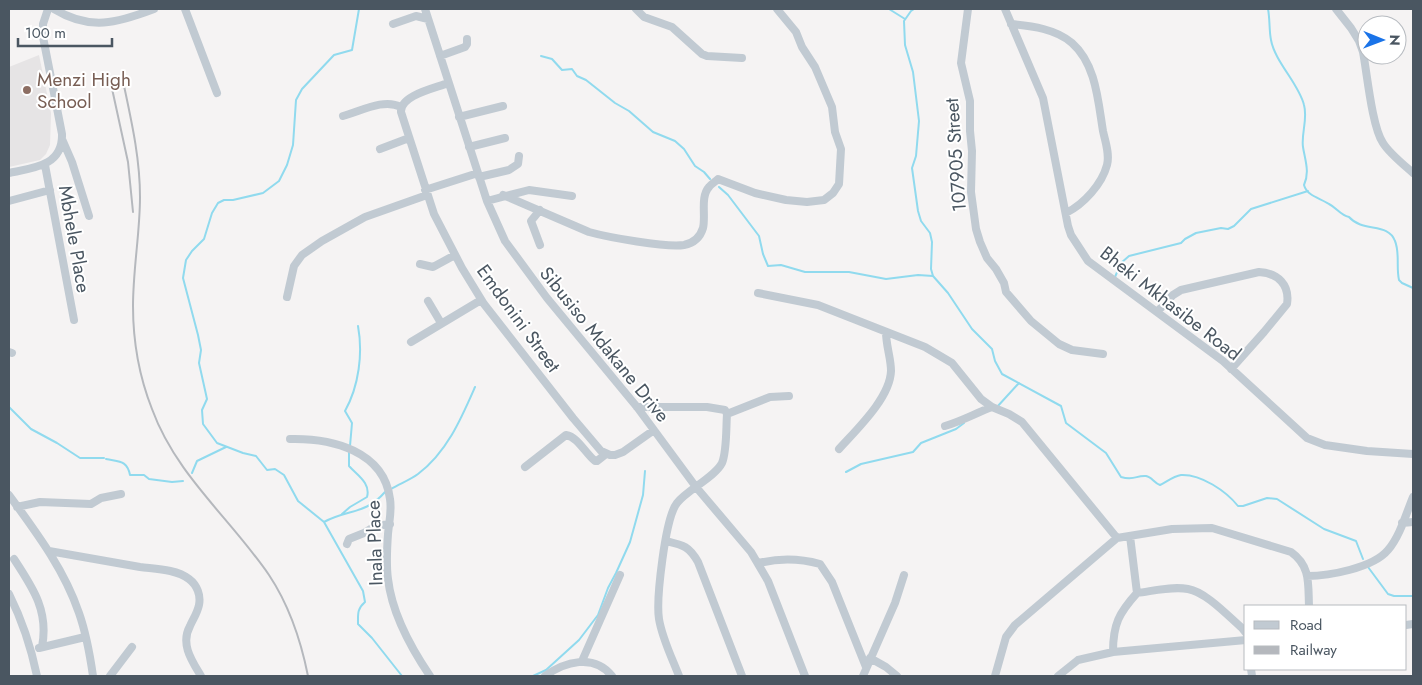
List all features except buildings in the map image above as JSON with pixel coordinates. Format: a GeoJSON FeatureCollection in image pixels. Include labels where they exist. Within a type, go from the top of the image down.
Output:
{"type":"FeatureCollection","features":[{"type":"Feature","properties":{"kind":"street"},"geometry":{"type":"LineString","coordinates":[[48,9],[43,24],[42,37],[62,139],[72,162],[89,216]]}},
{"type":"Feature","properties":{"kind":"street"},"geometry":{"type":"LineString","coordinates":[[54,9],[78,20],[97,23],[122,21],[154,9]]}},
{"type":"Feature","properties":{"kind":"street"},"geometry":{"type":"LineString","coordinates":[[185,9],[217,93]]}},
{"type":"Feature","properties":{"kind":"street","name":"Sibusiso Mdakane Drive"},"geometry":{"type":"LineString","coordinates":[[425,9],[478,175],[487,201],[505,241],[547,298],[637,408],[696,486],[751,552],[768,581],[805,676]]}},
{"type":"Feature","properties":{"kind":"street"},"geometry":{"type":"LineString","coordinates":[[503,195],[602,236],[683,245],[694,242],[701,232],[704,225],[706,193],[709,187],[718,179],[755,193],[799,202],[820,201],[833,193],[839,184],[841,153],[835,132],[832,108],[819,77],[796,32],[778,9]]}},
{"type":"Feature","properties":{"kind":"street","name":"107905 Street"},"geometry":{"type":"LineString","coordinates":[[968,9],[961,63],[970,101],[971,192],[976,229],[980,242],[987,258],[1004,283],[1006,292],[1031,321],[1059,344],[1072,350],[1103,354]]}},
{"type":"Feature","properties":{"kind":"street","name":"Bheki Mkhasibe Road"},"geometry":{"type":"LineString","coordinates":[[1005,9],[1043,98],[1071,235],[1088,261],[1231,369],[1299,432],[1314,441],[1325,445],[1367,452],[1413,454]]}},
{"type":"Feature","properties":{"kind":"street"},"geometry":{"type":"LineString","coordinates":[[1336,9],[1351,28],[1361,46],[1380,138],[1389,150],[1413,173]]}},
{"type":"Feature","properties":{"kind":"street"},"geometry":{"type":"LineString","coordinates":[[637,11],[644,17],[672,27],[702,54],[742,58]]}},
{"type":"Feature","properties":{"kind":"street"},"geometry":{"type":"LineString","coordinates":[[393,24],[416,16],[428,19]]}},
{"type":"Feature","properties":{"kind":"street"},"geometry":{"type":"LineString","coordinates":[[1011,24],[1041,28],[1058,34],[1072,42],[1084,56],[1094,81],[1106,146],[1107,165],[1085,200],[1066,213]]}},
{"type":"Feature","properties":{"kind":"street"},"geometry":{"type":"LineString","coordinates":[[440,56],[465,47],[467,39]]}},
{"type":"Feature","properties":{"kind":"street"},"geometry":{"type":"LineString","coordinates":[[343,116],[386,103],[394,103],[401,107],[413,95],[448,83]]}},
{"type":"Feature","properties":{"kind":"street"},"geometry":{"type":"LineString","coordinates":[[459,117],[503,106]]}},
{"type":"Feature","properties":{"kind":"street","name":"Emdonini Street"},"geometry":{"type":"LineString","coordinates":[[401,107],[426,193],[439,225],[481,300],[573,418],[601,451],[606,454]]}},
{"type":"Feature","properties":{"kind":"street"},"geometry":{"type":"LineString","coordinates":[[380,148],[409,138]]}},
{"type":"Feature","properties":{"kind":"street"},"geometry":{"type":"LineString","coordinates":[[469,147],[505,138]]}},
{"type":"Feature","properties":{"kind":"street"},"geometry":{"type":"LineString","coordinates":[[9,172],[45,165],[56,155],[62,139]]}},
{"type":"Feature","properties":{"kind":"street"},"geometry":{"type":"LineString","coordinates":[[288,296],[294,266],[302,256],[322,240],[365,217],[426,193],[478,175],[508,170],[518,164],[519,156]]}},
{"type":"Feature","properties":{"kind":"street","name":"Mbhele Place"},"geometry":{"type":"LineString","coordinates":[[45,165],[74,320]]}},
{"type":"Feature","properties":{"kind":"street"},"geometry":{"type":"LineString","coordinates":[[9,201],[50,190]]}},
{"type":"Feature","properties":{"kind":"street"},"geometry":{"type":"LineString","coordinates":[[487,201],[503,195],[529,190],[572,196]]}},
{"type":"Feature","properties":{"kind":"street"},"geometry":{"type":"LineString","coordinates":[[540,210],[533,218],[532,224],[540,245]]}},
{"type":"Feature","properties":{"kind":"street"},"geometry":{"type":"LineString","coordinates":[[420,264],[433,267],[455,255]]}},
{"type":"Feature","properties":{"kind":"street"},"geometry":{"type":"LineString","coordinates":[[1157,312],[1173,295],[1181,290],[1259,272],[1266,272],[1278,278],[1285,286],[1288,298],[1287,304],[1231,369]]}},
{"type":"Feature","properties":{"kind":"street"},"geometry":{"type":"LineString","coordinates":[[758,293],[818,305],[925,347],[950,362],[972,390],[992,407],[1022,422],[1118,538]]}},
{"type":"Feature","properties":{"kind":"street"},"geometry":{"type":"LineString","coordinates":[[411,342],[481,300]]}},
{"type":"Feature","properties":{"kind":"street"},"geometry":{"type":"LineString","coordinates":[[428,301],[441,323]]}},
{"type":"Feature","properties":{"kind":"street"},"geometry":{"type":"LineString","coordinates":[[839,449],[877,405],[888,388],[891,370],[886,332]]}},
{"type":"Feature","properties":{"kind":"street"},"geometry":{"type":"LineString","coordinates":[[727,414],[770,397],[789,396]]}},
{"type":"Feature","properties":{"kind":"street"},"geometry":{"type":"LineString","coordinates":[[637,408],[707,407],[725,410],[727,414],[722,462],[678,502],[673,509],[666,541],[659,597],[659,614],[661,626],[679,676]]}},
{"type":"Feature","properties":{"kind":"street"},"geometry":{"type":"LineString","coordinates":[[946,426],[992,407]]}},
{"type":"Feature","properties":{"kind":"street"},"geometry":{"type":"LineString","coordinates":[[525,467],[566,435],[576,440],[595,461],[598,461],[606,454],[615,455],[624,452],[654,430]]}},
{"type":"Feature","properties":{"kind":"street","name":"Inala Place"},"geometry":{"type":"LineString","coordinates":[[290,439],[322,441],[356,451],[374,464],[385,479],[390,499],[389,587],[399,619],[412,649],[430,676]]}},
{"type":"Feature","properties":{"kind":"street"},"geometry":{"type":"LineString","coordinates":[[18,507],[40,502],[88,504],[101,498],[121,494]]}},
{"type":"Feature","properties":{"kind":"street"},"geometry":{"type":"LineString","coordinates":[[9,495],[49,551],[69,588],[79,614],[94,676]]}},
{"type":"Feature","properties":{"kind":"street"},"geometry":{"type":"LineString","coordinates":[[1307,576],[1338,573],[1378,558],[1387,550],[1402,523],[1413,497]]}},
{"type":"Feature","properties":{"kind":"street"},"geometry":{"type":"LineString","coordinates":[[1402,523],[1413,522]]}},
{"type":"Feature","properties":{"kind":"street"},"geometry":{"type":"LineString","coordinates":[[347,544],[348,539],[364,533],[375,526],[390,524]]}},
{"type":"Feature","properties":{"kind":"street"},"geometry":{"type":"LineString","coordinates":[[995,676],[1006,637],[1015,625],[1118,538],[1172,529],[1212,528],[1291,552],[1300,558],[1304,565],[1307,576],[1309,605]]}},
{"type":"Feature","properties":{"kind":"street"},"geometry":{"type":"LineString","coordinates":[[1130,536],[1137,593]]}},
{"type":"Feature","properties":{"kind":"street"},"geometry":{"type":"LineString","coordinates":[[666,541],[690,549],[698,562],[742,676]]}},
{"type":"Feature","properties":{"kind":"street"},"geometry":{"type":"LineString","coordinates":[[49,551],[169,572],[190,579],[196,586],[200,596],[196,615],[189,628],[186,644],[201,676]]}},
{"type":"Feature","properties":{"kind":"street"},"geometry":{"type":"LineString","coordinates":[[758,563],[785,558],[820,564],[826,570],[832,582],[866,667]]}},
{"type":"Feature","properties":{"kind":"street"},"geometry":{"type":"LineString","coordinates":[[14,559],[42,610],[44,628],[42,647]]}},
{"type":"Feature","properties":{"kind":"street"},"geometry":{"type":"LineString","coordinates":[[582,661],[620,574]]}},
{"type":"Feature","properties":{"kind":"street"},"geometry":{"type":"LineString","coordinates":[[864,676],[866,667],[895,603],[904,575]]}},
{"type":"Feature","properties":{"kind":"street"},"geometry":{"type":"LineString","coordinates":[[1113,652],[1116,623],[1126,605],[1137,593],[1179,589],[1194,591],[1208,599],[1244,630]]}},
{"type":"Feature","properties":{"kind":"street"},"geometry":{"type":"LineString","coordinates":[[9,594],[17,609],[32,650],[37,676]]}},
{"type":"Feature","properties":{"kind":"street"},"geometry":{"type":"LineString","coordinates":[[32,650],[85,637]]}},
{"type":"Feature","properties":{"kind":"street"},"geometry":{"type":"LineString","coordinates":[[1058,676],[1078,660],[1113,652],[1244,640]]}},
{"type":"Feature","properties":{"kind":"street"},"geometry":{"type":"LineString","coordinates":[[110,676],[132,647]]}},
{"type":"Feature","properties":{"kind":"street"},"geometry":{"type":"LineString","coordinates":[[870,658],[897,676]]}},
{"type":"Feature","properties":{"kind":"street"},"geometry":{"type":"LineString","coordinates":[[545,676],[566,664],[582,661],[602,668],[612,676]]}},
{"type":"Feature","properties":{"kind":"shaded area","name":"Menzi High School"},"geometry":{"type":"Polygon","coordinates":[[[39,55],[51,113],[50,145],[46,154],[40,160],[9,167],[9,67],[39,55]]]}},
{"type":"Feature","properties":{"kind":"waterway"},"geometry":{"type":"LineString","coordinates":[[359,9],[352,50],[334,55],[302,89],[296,100],[293,145],[287,165],[279,181],[263,193],[233,200],[224,200],[218,203],[212,213],[204,239],[186,260],[183,278],[201,350],[199,363],[207,399],[202,410],[203,424],[217,443],[256,456],[267,470],[275,469],[284,475],[298,501],[324,522],[363,591],[365,602],[359,609],[358,624],[372,638],[402,676]]}},
{"type":"Feature","properties":{"kind":"waterway"},"geometry":{"type":"LineString","coordinates":[[889,9],[905,19]]}},
{"type":"Feature","properties":{"kind":"waterway"},"geometry":{"type":"LineString","coordinates":[[914,9],[904,21],[905,45],[913,72],[919,121],[916,156],[912,168],[918,211],[921,221],[930,233],[932,242],[931,269],[933,276],[948,293],[972,329],[992,349],[995,361],[1002,374],[1061,406],[1066,423],[1106,453],[1121,477],[1146,476],[1160,485],[1181,475],[1189,475],[1205,480],[1220,489],[1238,506],[1267,498],[1277,499],[1324,529],[1356,541],[1363,559]]}},
{"type":"Feature","properties":{"kind":"waterway"},"geometry":{"type":"LineString","coordinates":[[1268,9],[1273,48],[1304,105],[1303,142],[1307,171],[1304,185],[1306,189],[1355,222],[1387,231],[1392,235],[1397,250],[1399,280],[1413,288]]}},
{"type":"Feature","properties":{"kind":"waterway"},"geometry":{"type":"LineString","coordinates":[[541,56],[552,59],[562,70],[572,69],[577,76],[586,80],[615,103],[629,111],[653,132],[675,141],[684,149],[695,166],[710,179]]}},
{"type":"Feature","properties":{"kind":"waterway"},"geometry":{"type":"LineString","coordinates":[[719,187],[728,195],[759,236],[768,266],[781,265],[805,272],[849,272],[886,279],[918,275],[933,276]]}},
{"type":"Feature","properties":{"kind":"waterway"},"geometry":{"type":"LineString","coordinates":[[1115,277],[1121,263],[1129,256],[1181,243],[1196,233],[1221,228],[1228,229],[1234,226],[1251,209],[1308,191]]}},
{"type":"Feature","properties":{"kind":"waterway"},"geometry":{"type":"LineString","coordinates":[[350,446],[352,423],[345,411],[354,391],[359,369],[360,347],[358,326]]}},
{"type":"Feature","properties":{"kind":"waterway"},"geometry":{"type":"LineString","coordinates":[[997,407],[1019,383]]}},
{"type":"Feature","properties":{"kind":"waterway"},"geometry":{"type":"LineString","coordinates":[[391,489],[418,474],[437,456],[452,434],[475,387]]}},
{"type":"Feature","properties":{"kind":"waterway"},"geometry":{"type":"LineString","coordinates":[[9,407],[31,429],[80,458],[104,458]]}},
{"type":"Feature","properties":{"kind":"waterway"},"geometry":{"type":"LineString","coordinates":[[846,472],[861,464],[913,452],[921,443],[956,429],[964,423]]}},
{"type":"Feature","properties":{"kind":"waterway"},"geometry":{"type":"LineString","coordinates":[[192,473],[197,461],[226,447]]}},
{"type":"Feature","properties":{"kind":"waterway"},"geometry":{"type":"LineString","coordinates":[[342,514],[367,497],[368,492],[365,483],[349,466],[349,451]]}},
{"type":"Feature","properties":{"kind":"waterway"},"geometry":{"type":"LineString","coordinates":[[106,459],[125,464],[130,475],[144,475],[149,479],[172,482],[183,481]]}},
{"type":"Feature","properties":{"kind":"waterway"},"geometry":{"type":"LineString","coordinates":[[533,676],[546,670],[579,640],[598,615],[608,588],[630,542],[643,495],[645,471]]}},
{"type":"Feature","properties":{"kind":"waterway"},"geometry":{"type":"LineString","coordinates":[[324,522],[370,505],[385,492]]}},
{"type":"Feature","properties":{"kind":"waterway"},"geometry":{"type":"LineString","coordinates":[[1368,567],[1388,594],[1394,596],[1413,596]]}},
{"type":"Feature","properties":{"kind":"railway"},"geometry":{"type":"LineString","coordinates":[[123,81],[140,182],[140,211],[133,306],[134,333],[144,384],[162,433],[175,455],[189,475],[254,554],[283,599],[302,650],[308,676]]}},
{"type":"Feature","properties":{"kind":"railway"},"geometry":{"type":"LineString","coordinates":[[111,84],[128,162],[133,212]]}},
{"type":"Feature","properties":{"kind":"place","name":"Menzi High School"},"geometry":{"type":"Point","coordinates":[27,90]}}]}
